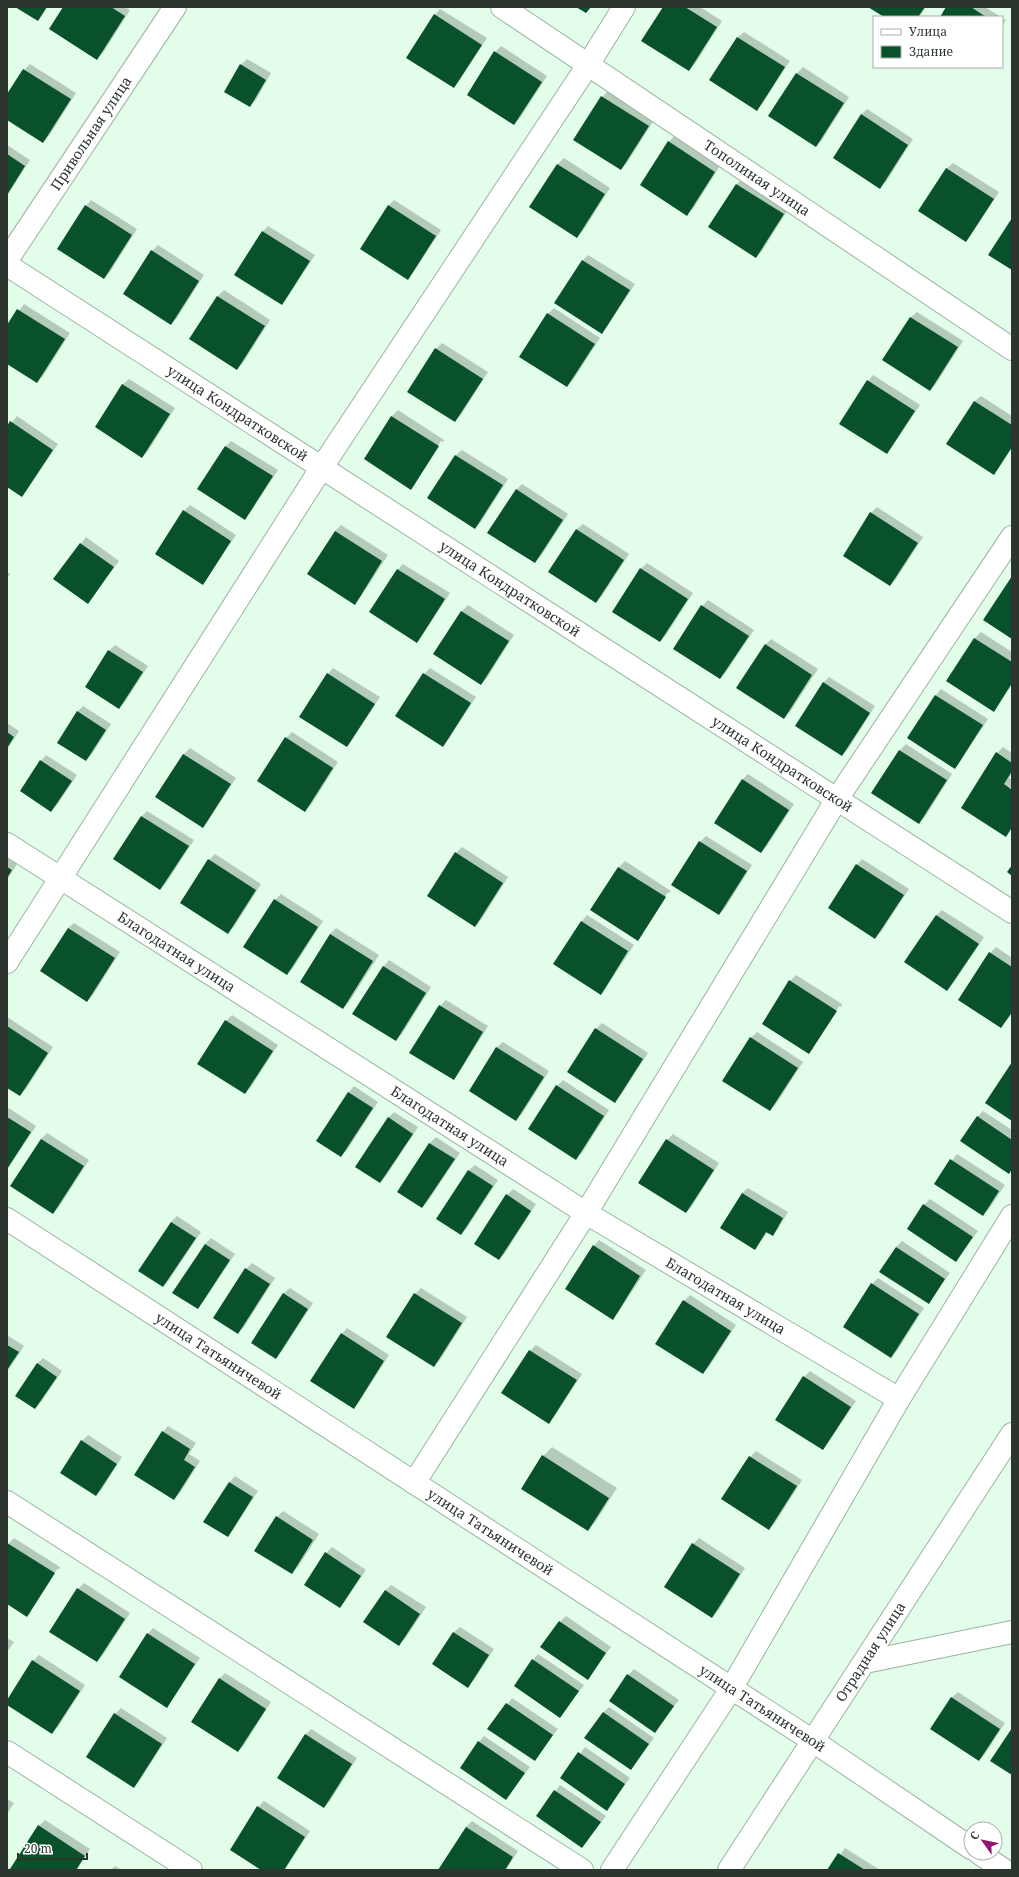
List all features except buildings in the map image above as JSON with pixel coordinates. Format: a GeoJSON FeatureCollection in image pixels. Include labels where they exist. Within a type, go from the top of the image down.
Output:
{"type":"FeatureCollection","features":[{"type":"Feature","properties":{"kind":"street","name":"Привольная улица"},"geometry":{"type":"LineString","coordinates":[[7,260],[175,7]]}},
{"type":"Feature","properties":{"kind":"street","name":"Тополиная улица"},"geometry":{"type":"LineString","coordinates":[[502,7],[1012,349]]}},
{"type":"Feature","properties":{"kind":"street"},"geometry":{"type":"LineString","coordinates":[[7,962],[322,467],[588,65],[624,7]]}},
{"type":"Feature","properties":{"kind":"street","name":"улица Кондратковской"},"geometry":{"type":"LineString","coordinates":[[7,264],[1012,912]]}},
{"type":"Feature","properties":{"kind":"street"},"geometry":{"type":"LineString","coordinates":[[414,1483],[586,1214],[837,799],[1012,537]]}},
{"type":"Feature","properties":{"kind":"street","name":"Благодатная улица"},"geometry":{"type":"LineString","coordinates":[[7,844],[586,1214],[899,1399]]}},
{"type":"Feature","properties":{"kind":"street"},"geometry":{"type":"LineString","coordinates":[[612,1870],[731,1689],[899,1399],[1012,1216]]}},
{"type":"Feature","properties":{"kind":"street","name":"улица Татьяничевой"},"geometry":{"type":"LineString","coordinates":[[7,1219],[813,1741],[963,1843]]}},
{"type":"Feature","properties":{"kind":"street","name":"Отрадная улица"},"geometry":{"type":"LineString","coordinates":[[729,1870],[1012,1434]]}},
{"type":"Feature","properties":{"kind":"street"},"geometry":{"type":"LineString","coordinates":[[7,1502],[582,1870]]}},
{"type":"Feature","properties":{"kind":"street"},"geometry":{"type":"LineString","coordinates":[[865,1662],[1012,1632]]}},
{"type":"Feature","properties":{"kind":"street"},"geometry":{"type":"LineString","coordinates":[[7,1752],[191,1870]]}},
{"type":"Feature","properties":{"kind":"street"},"geometry":{"type":"LineString","coordinates":[[991,1861],[1004,1870]]}}]}
